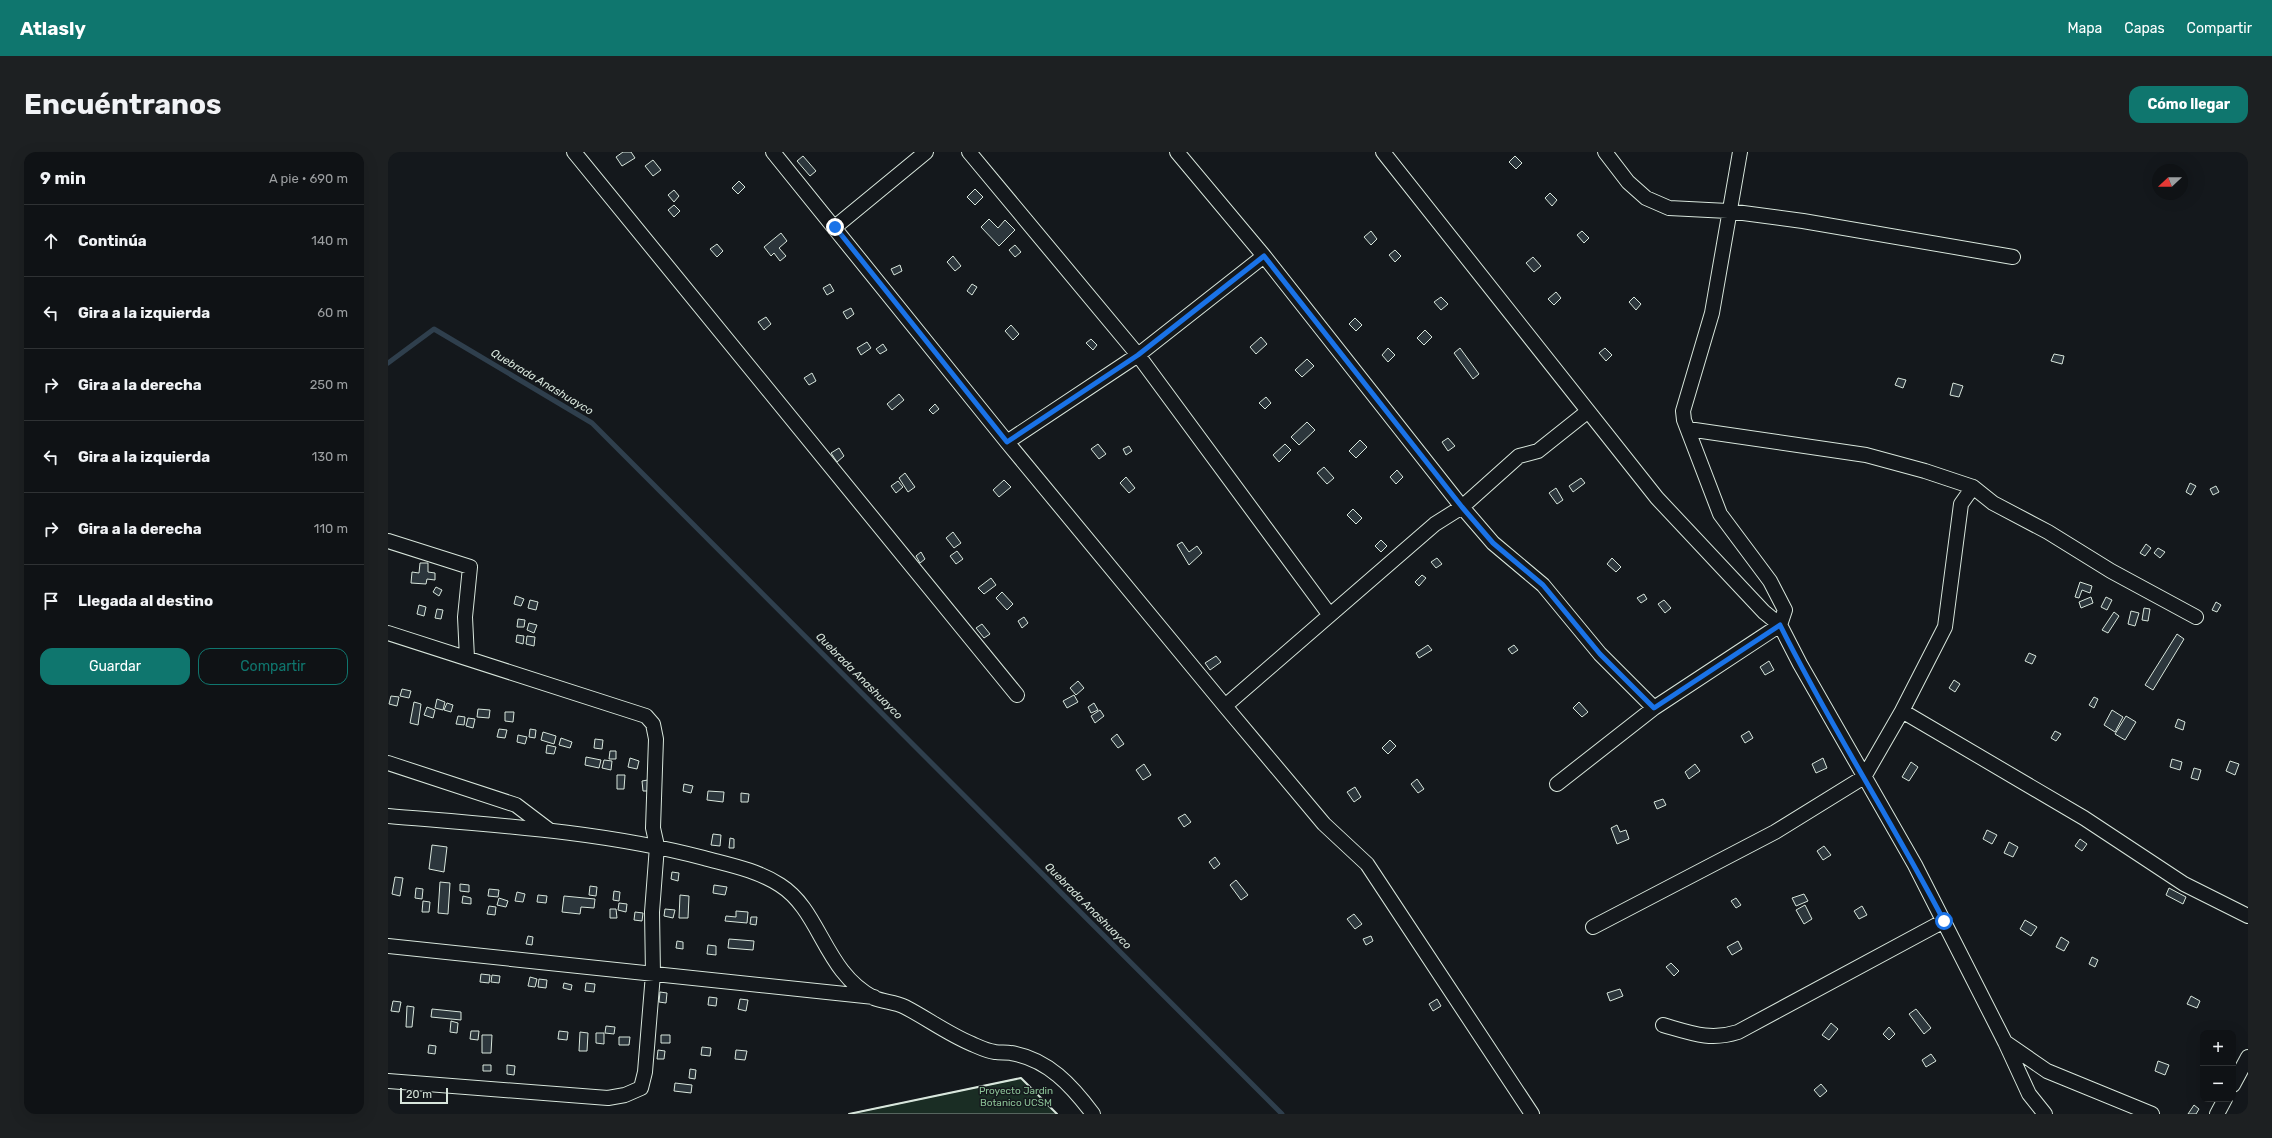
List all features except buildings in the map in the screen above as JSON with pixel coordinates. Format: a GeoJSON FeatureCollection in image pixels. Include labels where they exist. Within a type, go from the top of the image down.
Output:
{"type":"FeatureCollection","features":[{"type":"Feature","properties":{"kind":"street"},"geometry":{"type":"LineString","coordinates":[[574,152],[1017,695]]}},
{"type":"Feature","properties":{"kind":"street"},"geometry":{"type":"LineString","coordinates":[[773,152],[1007,442],[1225,706],[1324,824],[1367,864],[1532,1114]]}},
{"type":"Feature","properties":{"kind":"street"},"geometry":{"type":"LineString","coordinates":[[835,227],[926,152]]}},
{"type":"Feature","properties":{"kind":"street"},"geometry":{"type":"LineString","coordinates":[[969,152],[1138,355],[1329,614]]}},
{"type":"Feature","properties":{"kind":"street"},"geometry":{"type":"LineString","coordinates":[[1176,152],[1264,256],[1462,507],[1493,543],[1543,585],[1600,654],[1654,708]]}},
{"type":"Feature","properties":{"kind":"street"},"geometry":{"type":"LineString","coordinates":[[1383,152],[1586,412],[1657,498],[1764,612],[1780,625],[1800,664],[1915,865],[2005,1042],[2029,1094],[2045,1114]]}},
{"type":"Feature","properties":{"kind":"street"},"geometry":{"type":"LineString","coordinates":[[1605,152],[1628,182],[1646,198],[1669,208],[1728,211],[1803,221],[2012,257]]}},
{"type":"Feature","properties":{"kind":"street"},"geometry":{"type":"LineString","coordinates":[[1557,784],[1654,708],[1780,625],[1786,610],[1770,581],[1720,514],[1688,429],[1683,411],[1712,313],[1728,211],[1740,152]]}},
{"type":"Feature","properties":{"kind":"street"},"geometry":{"type":"LineString","coordinates":[[1007,442],[1138,355],[1264,256]]}},
{"type":"Feature","properties":{"kind":"street"},"geometry":{"type":"LineString","coordinates":[[1225,706],[1329,614],[1435,524],[1462,507],[1519,456],[1538,451],[1586,412]]}},
{"type":"Feature","properties":{"kind":"street"},"geometry":{"type":"LineString","coordinates":[[1688,429],[1866,456],[1925,471],[1974,487],[1993,503],[2048,532],[2111,571],[2196,617]]}},
{"type":"Feature","properties":{"kind":"street"},"geometry":{"type":"LineString","coordinates":[[1593,927],[1776,832],[1864,777],[1902,711],[1945,627],[1961,504],[1974,487]]}},
{"type":"Feature","properties":{"kind":"street"},"geometry":{"type":"LineString","coordinates":[[388,541],[470,567],[465,617],[467,658]]}},
{"type":"Feature","properties":{"kind":"street"},"geometry":{"type":"LineString","coordinates":[[388,633],[646,716],[653,724],[656,739],[653,828],[657,846],[652,912],[653,974],[645,1072],[641,1088],[625,1095],[608,1098],[388,1081]]}},
{"type":"Feature","properties":{"kind":"street"},"geometry":{"type":"LineString","coordinates":[[1902,711],[2084,818],[2184,884],[2248,916]]}},
{"type":"Feature","properties":{"kind":"street"},"geometry":{"type":"LineString","coordinates":[[388,763],[516,805],[551,831]]}},
{"type":"Feature","properties":{"kind":"street"},"geometry":{"type":"LineString","coordinates":[[388,816],[551,831],[657,846],[748,870],[779,884],[796,897],[834,962],[850,979],[874,998]]}},
{"type":"Feature","properties":{"kind":"street"},"geometry":{"type":"LineString","coordinates":[[1663,1025],[1704,1036],[1722,1037],[1738,1032],[1944,921]]}},
{"type":"Feature","properties":{"kind":"street"},"geometry":{"type":"LineString","coordinates":[[388,946],[874,998],[903,1006],[937,1027],[970,1043],[995,1052],[1012,1053],[1032,1059],[1055,1071],[1093,1114]]}},
{"type":"Feature","properties":{"kind":"street"},"geometry":{"type":"LineString","coordinates":[[2005,1042],[2047,1071],[2152,1114]]}},
{"type":"Feature","properties":{"kind":"street"},"geometry":{"type":"LineString","coordinates":[[2236,1079],[2248,1057]]}},
{"type":"Feature","properties":{"kind":"street"},"geometry":{"type":"LineString","coordinates":[[2217,1114],[2223,1102]]}},
{"type":"Feature","properties":{"kind":"green space","name":"Proyecto Jardin Botanico UCSM"},"geometry":{"type":"Polygon","coordinates":[[[1021,1078],[1057,1114],[849,1114],[1021,1078]]]}},
{"type":"Feature","properties":{"kind":"waterway","name":"Quebrada Anashuayco"},"geometry":{"type":"LineString","coordinates":[[388,363],[434,329],[592,423],[1282,1114]]}},
{"type":"Feature","properties":{"kind":"wall"},"geometry":{"type":"LineString","coordinates":[[849,1114],[1021,1078],[1057,1114]]}},
{"type":"Feature","properties":{"kind":"route"},"geometry":{"type":"LineString","coordinates":[[835,227],[1007,442],[1138,355],[1264,256],[1462,507],[1493,543],[1543,585],[1600,654],[1620,676],[1654,708],[1780,625],[1800,664],[1915,865],[1944,921]]}}]}
